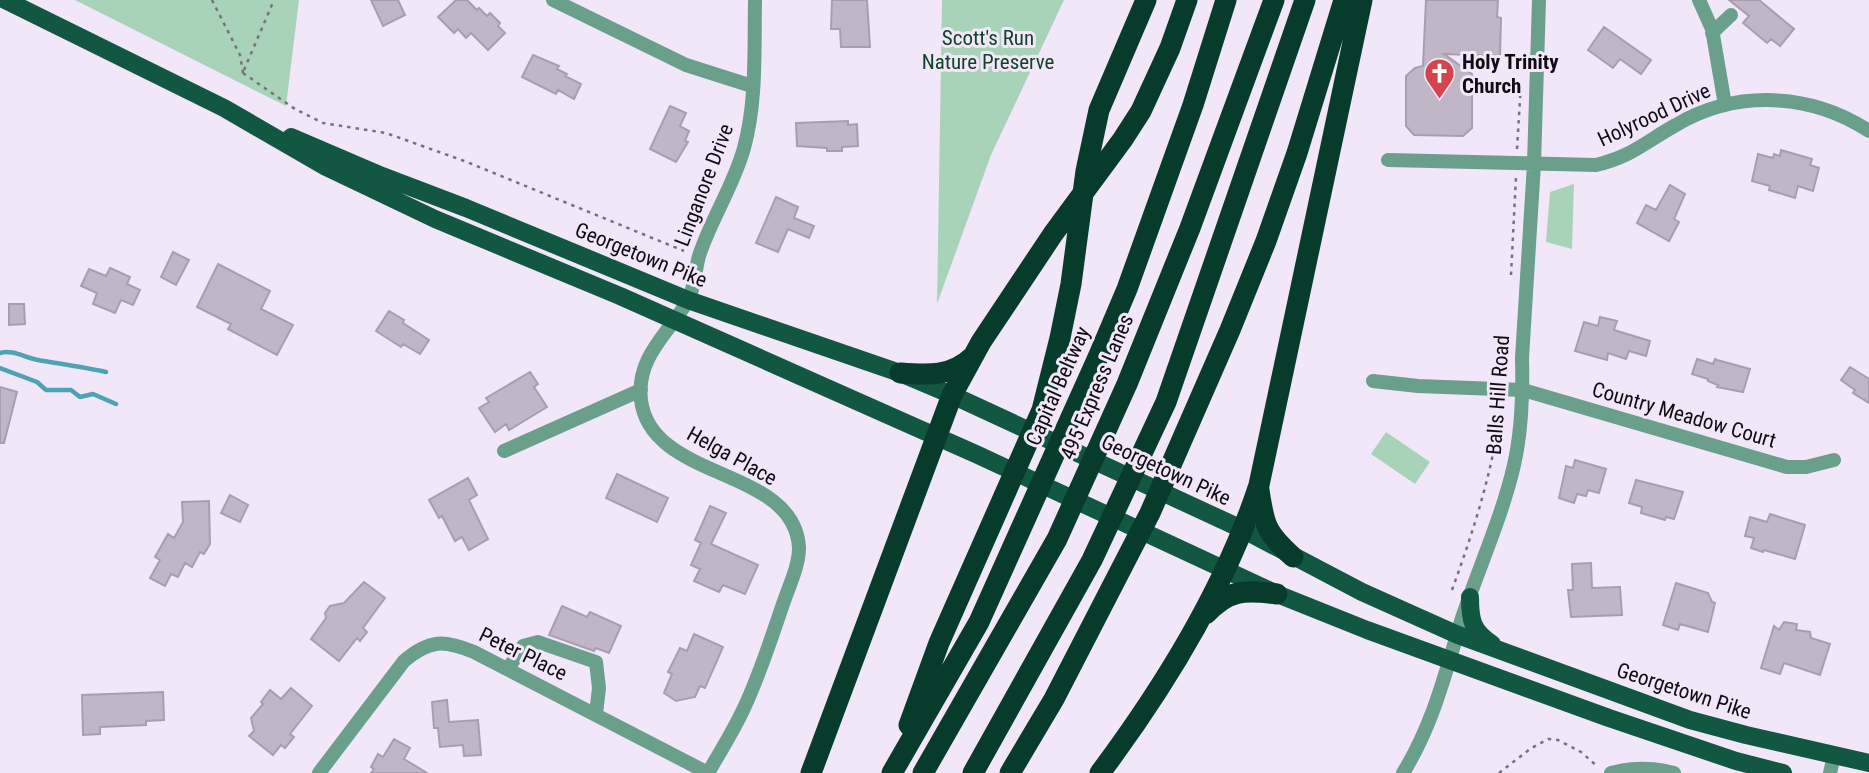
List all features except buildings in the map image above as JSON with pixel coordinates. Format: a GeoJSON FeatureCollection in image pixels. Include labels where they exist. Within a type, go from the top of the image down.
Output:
{"type":"FeatureCollection","features":[{"type":"Feature","properties":{"kind":"highway"},"geometry":{"type":"LineString","coordinates":[[892,773],[939,643],[1042,410],[1068,298],[1086,171],[1099,110],[1146,0]]}},
{"type":"Feature","properties":{"kind":"highway"},"geometry":{"type":"LineString","coordinates":[[811,773],[952,395],[1053,234],[1123,139],[1140,111],[1170,48],[1187,0]]}},
{"type":"Feature","properties":{"kind":"highway","name":"Capital Beltway"},"geometry":{"type":"LineString","coordinates":[[892,773],[979,622],[1099,355],[1127,289],[1193,105],[1226,0]]}},
{"type":"Feature","properties":{"kind":"highway","name":"495 Express Lanes"},"geometry":{"type":"LineString","coordinates":[[923,773],[1062,527],[1127,384],[1191,228],[1275,0]]}},
{"type":"Feature","properties":{"kind":"highway"},"geometry":{"type":"LineString","coordinates":[[973,773],[1092,560],[1166,402],[1305,0]]}},
{"type":"Feature","properties":{"kind":"highway"},"geometry":{"type":"LineString","coordinates":[[1010,773],[1054,699],[1150,513],[1230,330],[1266,241],[1297,153],[1344,0]]}},
{"type":"Feature","properties":{"kind":"highway"},"geometry":{"type":"LineString","coordinates":[[1100,773],[1155,695],[1195,626],[1244,530],[1258,485],[1363,0]]}},
{"type":"Feature","properties":{"kind":"highway"},"geometry":{"type":"LineString","coordinates":[[900,373],[947,373],[962,367],[974,356]]}},
{"type":"Feature","properties":{"kind":"highway"},"geometry":{"type":"LineString","coordinates":[[1258,485],[1268,529],[1275,541],[1293,557]]}},
{"type":"Feature","properties":{"kind":"highway"},"geometry":{"type":"LineString","coordinates":[[1195,626],[1218,601],[1234,593],[1253,591],[1277,594]]}},
{"type":"Feature","properties":{"kind":"main road","name":"Georgetown Pike"},"geometry":{"type":"LineString","coordinates":[[5,0],[253,124],[467,208],[688,300],[900,373],[952,395],[1244,530],[1382,602],[1458,635],[1690,720],[1832,764],[1869,763]]}},
{"type":"Feature","properties":{"kind":"main road","name":"Georgetown Pike"},"geometry":{"type":"LineString","coordinates":[[253,124],[275,140],[326,167],[435,219],[620,296],[978,455],[1277,594],[1450,661],[1736,761],[1783,773]]}},
{"type":"Feature","properties":{"kind":"main road"},"geometry":{"type":"LineString","coordinates":[[1470,597],[1473,627],[1480,637],[1509,655]]}},
{"type":"Feature","properties":{"kind":"street"},"geometry":{"type":"LineString","coordinates":[[553,0],[686,65],[752,86]]}},
{"type":"Feature","properties":{"kind":"street","name":"Linganore Drive"},"geometry":{"type":"LineString","coordinates":[[688,300],[699,257],[744,150],[750,123],[755,0]]}},
{"type":"Feature","properties":{"kind":"street","name":"Balls Hill Road"},"geometry":{"type":"LineString","coordinates":[[1403,773],[1425,731],[1504,502],[1514,464],[1522,390],[1534,164],[1539,0]]}},
{"type":"Feature","properties":{"kind":"street"},"geometry":{"type":"LineString","coordinates":[[1699,0],[1712,33],[1724,105]]}},
{"type":"Feature","properties":{"kind":"street"},"geometry":{"type":"LineString","coordinates":[[1712,33],[1731,15]]}},
{"type":"Feature","properties":{"kind":"street","name":"Holyrood Drive"},"geometry":{"type":"LineString","coordinates":[[1388,160],[1596,165],[1617,160],[1636,151],[1678,123],[1724,105],[1761,100],[1798,102],[1823,108],[1869,131]]}},
{"type":"Feature","properties":{"kind":"street","name":"Helga Place"},"geometry":{"type":"LineString","coordinates":[[688,300],[655,344],[644,368],[641,390],[645,417],[653,431],[691,460],[774,502],[790,519],[799,549],[796,568],[744,710],[708,773]]}},
{"type":"Feature","properties":{"kind":"street","name":"Country Meadow Court"},"geometry":{"type":"LineString","coordinates":[[1373,381],[1418,386],[1522,390],[1787,467],[1806,467],[1835,460]]}},
{"type":"Feature","properties":{"kind":"street"},"geometry":{"type":"LineString","coordinates":[[504,451],[641,390]]}},
{"type":"Feature","properties":{"kind":"street"},"geometry":{"type":"LineString","coordinates":[[508,669],[523,646],[538,642],[596,662],[599,688],[596,714]]}},
{"type":"Feature","properties":{"kind":"street","name":"Peter Place"},"geometry":{"type":"LineString","coordinates":[[320,773],[404,661],[416,651],[439,643],[453,644],[508,669],[708,773]]}},
{"type":"Feature","properties":{"kind":"street"},"geometry":{"type":"LineString","coordinates":[[1611,773],[1629,768],[1656,768],[1674,773]]}},
{"type":"Feature","properties":{"kind":"path"},"geometry":{"type":"LineString","coordinates":[[212,0],[240,55],[243,73],[295,108],[323,123],[386,133],[467,162],[699,257]]}},
{"type":"Feature","properties":{"kind":"path"},"geometry":{"type":"LineString","coordinates":[[243,73],[274,0]]}},
{"type":"Feature","properties":{"kind":"path"},"geometry":{"type":"LineString","coordinates":[[1511,280],[1521,78]]}},
{"type":"Feature","properties":{"kind":"path"},"geometry":{"type":"LineString","coordinates":[[1452,590],[1474,528],[1493,458],[1507,356]]}},
{"type":"Feature","properties":{"kind":"path"},"geometry":{"type":"LineString","coordinates":[[1499,773],[1548,739],[1558,740],[1581,752],[1602,773]]}},
{"type":"Feature","properties":{"kind":"green space"},"geometry":{"type":"Polygon","coordinates":[[[75,0],[299,0],[286,106],[75,0]]]}},
{"type":"Feature","properties":{"kind":"green space","name":"Scott's Run Nature Preserve"},"geometry":{"type":"Polygon","coordinates":[[[942,0],[1064,0],[991,155],[937,304],[942,0]]]}},
{"type":"Feature","properties":{"kind":"green space"},"geometry":{"type":"Polygon","coordinates":[[[1574,184],[1572,249],[1546,242],[1550,192],[1574,184]]]}},
{"type":"Feature","properties":{"kind":"green space"},"geometry":{"type":"Polygon","coordinates":[[[1386,432],[1430,462],[1415,484],[1371,454],[1386,432]]]}},
{"type":"Feature","properties":{"kind":"waterway"},"geometry":{"type":"LineString","coordinates":[[0,353],[14,353],[106,372]]}},
{"type":"Feature","properties":{"kind":"waterway"},"geometry":{"type":"LineString","coordinates":[[0,368],[37,382],[46,390],[71,390],[80,397],[93,394],[116,404]]}},
{"type":"Feature","properties":{"kind":"place","name":"Holy Trinity Church"},"geometry":{"type":"Point","coordinates":[1439,101]}}]}
